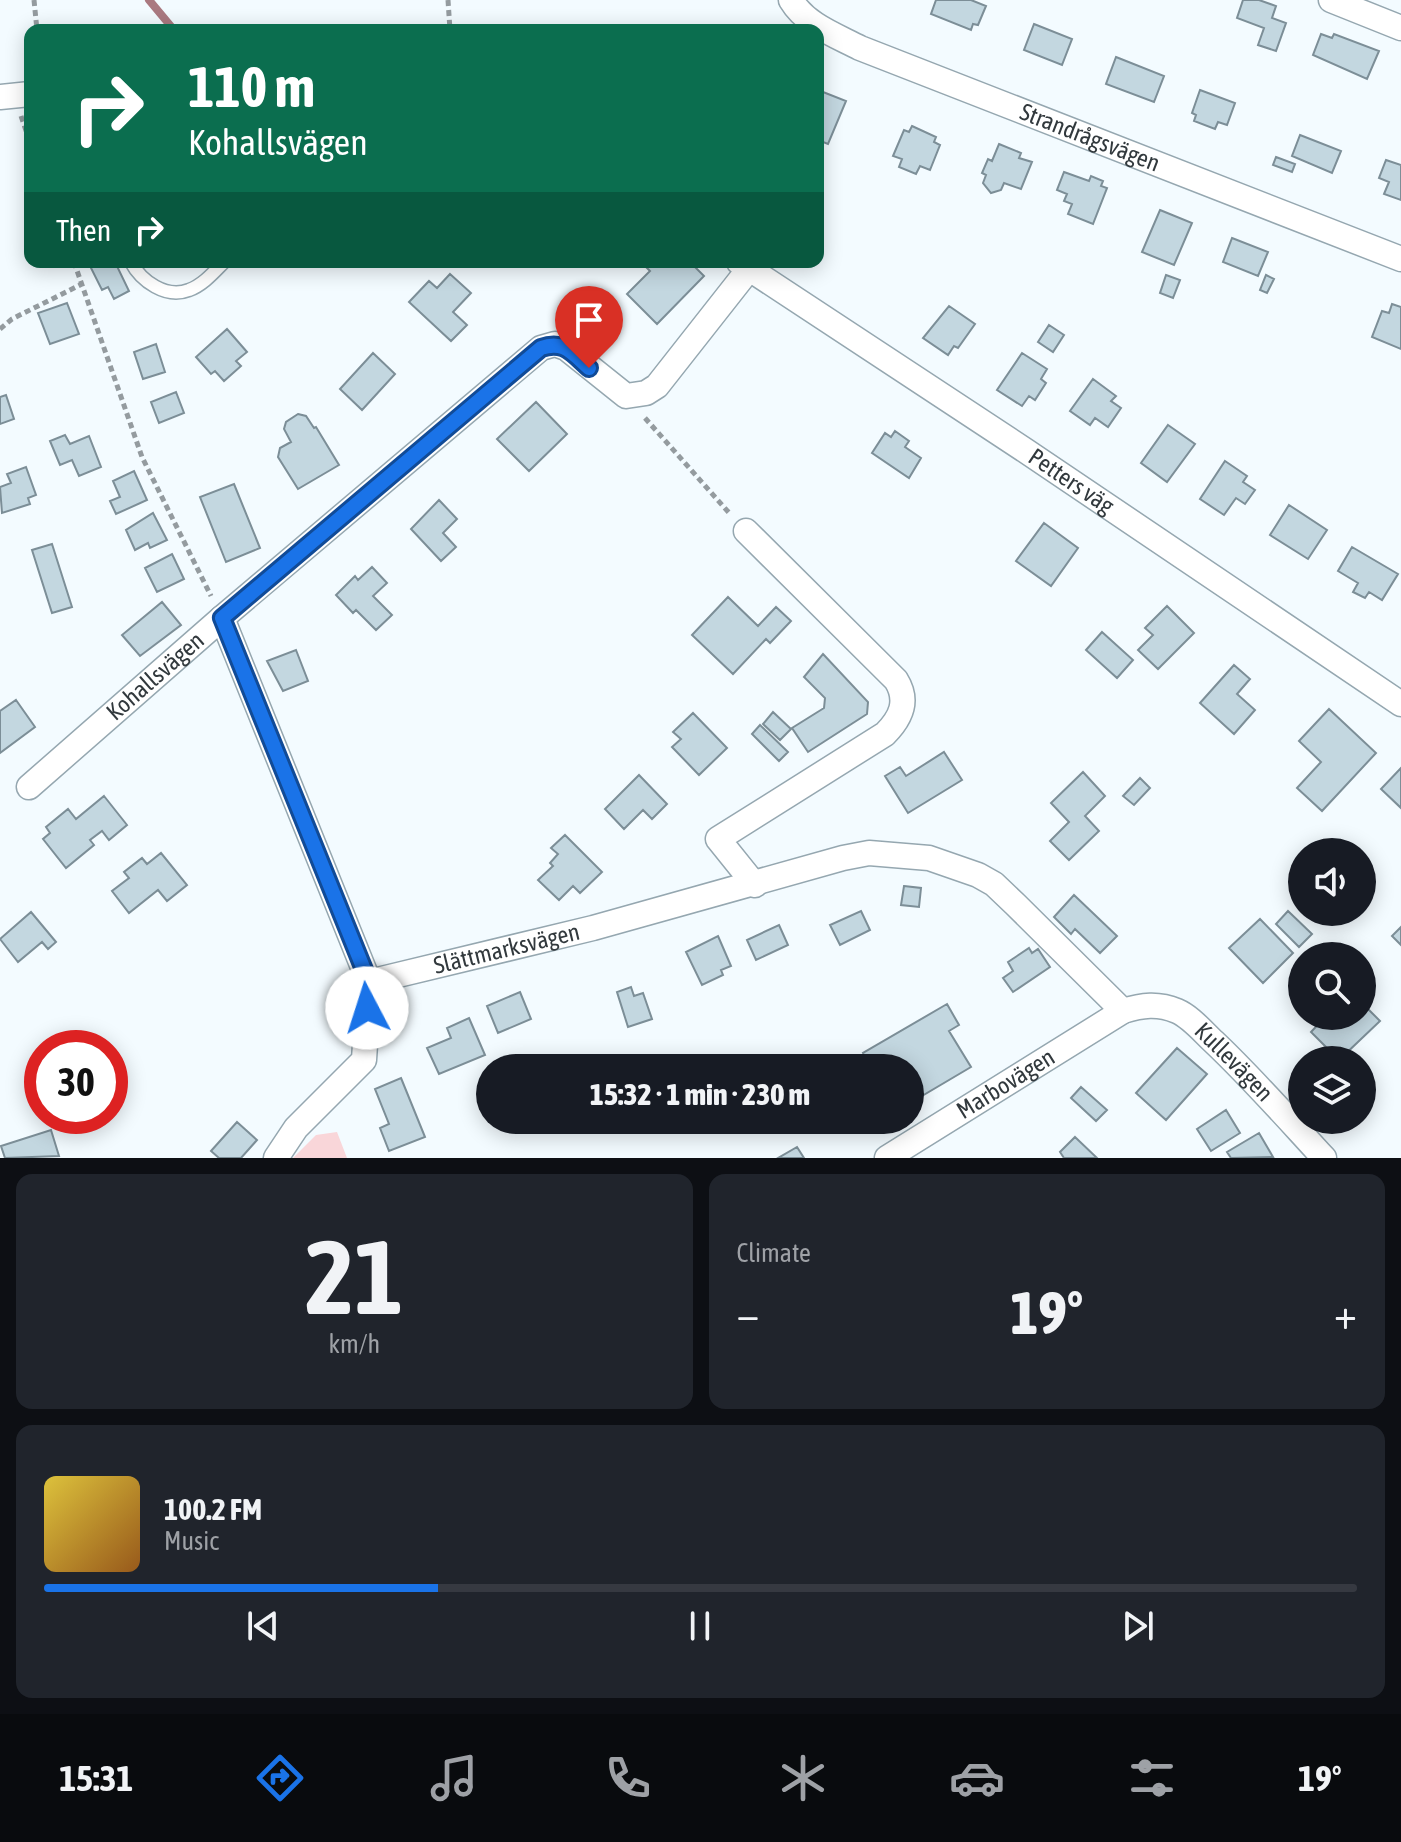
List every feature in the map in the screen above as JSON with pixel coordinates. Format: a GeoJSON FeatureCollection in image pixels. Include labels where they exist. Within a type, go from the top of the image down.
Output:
{"type":"FeatureCollection","features":[{"type":"Feature","properties":{"kind":"street","name":"Strandrågsvägen"},"geometry":{"type":"LineString","coordinates":[[791,0],[798,12],[816,24]]}},
{"type":"Feature","properties":{"kind":"street"},"geometry":{"type":"LineString","coordinates":[[1331,0],[1401,28]]}},
{"type":"Feature","properties":{"kind":"street","name":"Strandrågsvägen"},"geometry":{"type":"LineString","coordinates":[[824,28],[860,48],[963,90],[1401,259]]}},
{"type":"Feature","properties":{"kind":"street"},"geometry":{"type":"LineString","coordinates":[[0,97],[24,95]]}},
{"type":"Feature","properties":{"kind":"street"},"geometry":{"type":"LineString","coordinates":[[626,396],[646,393],[657,386],[743,268]]}},
{"type":"Feature","properties":{"kind":"street","name":"Petters väg"},"geometry":{"type":"LineString","coordinates":[[747,268],[1401,704]]}},
{"type":"Feature","properties":{"kind":"street","name":"Kohallsvägen"},"geometry":{"type":"LineString","coordinates":[[29,787],[222,618],[541,348],[555,344],[566,348],[626,396]]}},
{"type":"Feature","properties":{"kind":"street"},"geometry":{"type":"LineString","coordinates":[[746,531],[896,680],[902,690],[903,702],[897,722],[885,734],[718,839],[755,885]]}},
{"type":"Feature","properties":{"kind":"street"},"geometry":{"type":"LineString","coordinates":[[222,618],[369,982],[364,1060],[296,1128],[276,1158]]}},
{"type":"Feature","properties":{"kind":"street","name":"Slättmarksvägen"},"geometry":{"type":"LineString","coordinates":[[369,982],[593,928],[869,853],[929,858],[956,866],[994,884],[1123,1011]]}},
{"type":"Feature","properties":{"kind":"street","name":"Kullevägen"},"geometry":{"type":"LineString","coordinates":[[1123,1011],[1143,1004],[1180,1012],[1241,1068],[1324,1158]]}},
{"type":"Feature","properties":{"kind":"street","name":"Marbovägen"},"geometry":{"type":"LineString","coordinates":[[887,1158],[1123,1011]]}},
{"type":"Feature","properties":{"kind":"lane"},"geometry":{"type":"LineString","coordinates":[[134,268],[139,277],[163,290],[187,292],[217,268]]}},
{"type":"Feature","properties":{"kind":"path"},"geometry":{"type":"LineString","coordinates":[[34,0],[36,24]]}},
{"type":"Feature","properties":{"kind":"path"},"geometry":{"type":"LineString","coordinates":[[448,0],[450,24]]}},
{"type":"Feature","properties":{"kind":"path"},"geometry":{"type":"LineString","coordinates":[[76,268],[142,457],[222,618]]}},
{"type":"Feature","properties":{"kind":"path"},"geometry":{"type":"LineString","coordinates":[[0,329],[12,319],[82,284]]}},
{"type":"Feature","properties":{"kind":"path"},"geometry":{"type":"LineString","coordinates":[[626,396],[746,531]]}},
{"type":"Feature","properties":{"kind":"shaded area"},"geometry":{"type":"Polygon","coordinates":[[[337,1132],[347,1158],[293,1158],[316,1135],[337,1132]]]}},
{"type":"Feature","properties":{"kind":"building"},"geometry":{"type":"Polygon","coordinates":[[[936,0],[971,0],[986,6],[978,25],[973,24],[971,30],[931,14],[936,0]]]}},
{"type":"Feature","properties":{"kind":"building"},"geometry":{"type":"Polygon","coordinates":[[[1243,0],[1259,0],[1276,6],[1272,18],[1286,23],[1276,51],[1258,45],[1264,28],[1237,18],[1243,0]]]}},
{"type":"Feature","properties":{"kind":"building"},"geometry":{"type":"Polygon","coordinates":[[[1034,24],[1072,39],[1062,65],[1024,50],[1034,24]]]}},
{"type":"Feature","properties":{"kind":"building"},"geometry":{"type":"Polygon","coordinates":[[[1321,34],[1332,38],[1334,34],[1379,51],[1367,79],[1313,55],[1321,34]]]}},
{"type":"Feature","properties":{"kind":"building"},"geometry":{"type":"Polygon","coordinates":[[[1116,57],[1164,76],[1154,102],[1106,84],[1116,57]]]}},
{"type":"Feature","properties":{"kind":"building"},"geometry":{"type":"Polygon","coordinates":[[[1200,90],[1235,103],[1227,125],[1218,122],[1215,129],[1194,121],[1196,115],[1192,113],[1200,90]]]}},
{"type":"Feature","properties":{"kind":"building"},"geometry":{"type":"Polygon","coordinates":[[[824,92],[846,101],[828,144],[824,142],[824,92]]]}},
{"type":"Feature","properties":{"kind":"building"},"geometry":{"type":"Polygon","coordinates":[[[912,126],[936,137],[934,142],[940,145],[930,170],[920,166],[916,174],[899,167],[902,159],[893,156],[904,130],[909,132],[912,126]]]}},
{"type":"Feature","properties":{"kind":"building"},"geometry":{"type":"Polygon","coordinates":[[[1300,135],[1341,151],[1332,173],[1292,156],[1300,135]]]}},
{"type":"Feature","properties":{"kind":"building"},"geometry":{"type":"Polygon","coordinates":[[[999,144],[1021,153],[1019,158],[1032,162],[1021,189],[1004,183],[1001,190],[991,193],[983,183],[986,175],[982,173],[988,159],[992,161],[999,144]]]}},
{"type":"Feature","properties":{"kind":"building"},"geometry":{"type":"Polygon","coordinates":[[[1276,157],[1295,164],[1292,172],[1273,165],[1276,157]]]}},
{"type":"Feature","properties":{"kind":"building"},"geometry":{"type":"Polygon","coordinates":[[[1386,160],[1401,165],[1401,200],[1384,194],[1389,182],[1379,178],[1386,160]]]}},
{"type":"Feature","properties":{"kind":"building"},"geometry":{"type":"Polygon","coordinates":[[[1064,172],[1089,181],[1091,176],[1103,181],[1101,186],[1107,188],[1093,224],[1068,214],[1072,204],[1064,201],[1067,194],[1057,190],[1064,172]]]}},
{"type":"Feature","properties":{"kind":"building"},"geometry":{"type":"Polygon","coordinates":[[[1160,210],[1192,223],[1174,265],[1142,252],[1160,210]]]}},
{"type":"Feature","properties":{"kind":"building"},"geometry":{"type":"Polygon","coordinates":[[[1232,238],[1268,252],[1258,276],[1223,262],[1232,238]]]}},
{"type":"Feature","properties":{"kind":"building"},"geometry":{"type":"Polygon","coordinates":[[[91,268],[118,268],[129,291],[114,299],[108,287],[102,290],[91,268]]]}},
{"type":"Feature","properties":{"kind":"building"},"geometry":{"type":"Polygon","coordinates":[[[647,268],[696,268],[704,276],[657,324],[627,294],[650,271],[647,268]]]}},
{"type":"Feature","properties":{"kind":"building"},"geometry":{"type":"Polygon","coordinates":[[[450,274],[471,293],[453,312],[467,325],[451,341],[409,302],[429,281],[437,288],[450,274]]]}},
{"type":"Feature","properties":{"kind":"building"},"geometry":{"type":"Polygon","coordinates":[[[1166,275],[1180,280],[1173,298],[1160,293],[1166,275]]]}},
{"type":"Feature","properties":{"kind":"building"},"geometry":{"type":"Polygon","coordinates":[[[1266,275],[1274,279],[1267,293],[1260,290],[1266,275]]]}},
{"type":"Feature","properties":{"kind":"building"},"geometry":{"type":"Polygon","coordinates":[[[67,303],[79,334],[50,344],[38,313],[67,303]]]}},
{"type":"Feature","properties":{"kind":"building"},"geometry":{"type":"Polygon","coordinates":[[[1392,304],[1401,307],[1401,349],[1372,337],[1382,311],[1389,313],[1392,304]]]}},
{"type":"Feature","properties":{"kind":"building"},"geometry":{"type":"Polygon","coordinates":[[[949,306],[975,324],[958,348],[954,346],[948,355],[923,338],[949,306]]]}},
{"type":"Feature","properties":{"kind":"building"},"geometry":{"type":"Polygon","coordinates":[[[1049,325],[1064,335],[1053,352],[1038,342],[1049,325]]]}},
{"type":"Feature","properties":{"kind":"building"},"geometry":{"type":"Polygon","coordinates":[[[227,329],[247,352],[236,361],[241,366],[224,381],[215,371],[211,374],[196,357],[227,329]]]}},
{"type":"Feature","properties":{"kind":"building"},"geometry":{"type":"Polygon","coordinates":[[[156,344],[165,372],[143,379],[134,352],[156,344]]]}},
{"type":"Feature","properties":{"kind":"building"},"geometry":{"type":"Polygon","coordinates":[[[373,353],[395,374],[362,410],[340,389],[373,353]]]}},
{"type":"Feature","properties":{"kind":"building"},"geometry":{"type":"Polygon","coordinates":[[[1022,353],[1047,369],[1041,379],[1046,383],[1035,400],[1029,396],[1022,406],[997,390],[1022,353]]]}},
{"type":"Feature","properties":{"kind":"building"},"geometry":{"type":"Polygon","coordinates":[[[1093,379],[1116,396],[1111,401],[1121,408],[1108,427],[1095,418],[1090,425],[1070,411],[1093,379]]]}},
{"type":"Feature","properties":{"kind":"building"},"geometry":{"type":"Polygon","coordinates":[[[176,392],[184,413],[159,423],[151,402],[176,392]]]}},
{"type":"Feature","properties":{"kind":"building"},"geometry":{"type":"Polygon","coordinates":[[[6,395],[14,419],[0,424],[0,397],[6,395]]]}},
{"type":"Feature","properties":{"kind":"building"},"geometry":{"type":"Polygon","coordinates":[[[536,402],[567,434],[529,471],[497,439],[536,402]]]}},
{"type":"Feature","properties":{"kind":"building"},"geometry":{"type":"Polygon","coordinates":[[[298,414],[306,416],[316,427],[339,465],[298,489],[278,457],[280,448],[291,442],[284,429],[286,422],[298,414]]]}},
{"type":"Feature","properties":{"kind":"building"},"geometry":{"type":"Polygon","coordinates":[[[1168,425],[1195,444],[1167,482],[1141,463],[1168,425]]]}},
{"type":"Feature","properties":{"kind":"building"},"geometry":{"type":"Polygon","coordinates":[[[895,431],[909,441],[905,447],[921,458],[909,478],[872,453],[885,433],[891,437],[895,431]]]}},
{"type":"Feature","properties":{"kind":"building"},"geometry":{"type":"Polygon","coordinates":[[[65,435],[70,444],[89,436],[101,467],[79,476],[72,460],[60,465],[50,441],[65,435]]]}},
{"type":"Feature","properties":{"kind":"building"},"geometry":{"type":"Polygon","coordinates":[[[1225,461],[1247,476],[1243,482],[1255,490],[1245,504],[1236,498],[1224,515],[1200,499],[1225,461]]]}},
{"type":"Feature","properties":{"kind":"building"},"geometry":{"type":"Polygon","coordinates":[[[26,467],[36,495],[28,498],[30,504],[2,513],[0,487],[11,483],[7,474],[26,467]]]}},
{"type":"Feature","properties":{"kind":"building"},"geometry":{"type":"Polygon","coordinates":[[[134,471],[147,500],[116,514],[110,501],[120,497],[113,481],[134,471]]]}},
{"type":"Feature","properties":{"kind":"building"},"geometry":{"type":"Polygon","coordinates":[[[234,484],[260,548],[226,562],[200,497],[234,484]]]}},
{"type":"Feature","properties":{"kind":"building"},"geometry":{"type":"Polygon","coordinates":[[[439,500],[457,519],[443,533],[456,547],[441,561],[411,529],[439,500]]]}},
{"type":"Feature","properties":{"kind":"building"},"geometry":{"type":"Polygon","coordinates":[[[1289,505],[1327,530],[1308,559],[1270,535],[1289,505]]]}},
{"type":"Feature","properties":{"kind":"building"},"geometry":{"type":"Polygon","coordinates":[[[153,513],[167,540],[150,548],[148,543],[135,550],[126,530],[153,513]]]}},
{"type":"Feature","properties":{"kind":"building"},"geometry":{"type":"Polygon","coordinates":[[[1044,523],[1078,548],[1051,586],[1016,561],[1044,523]]]}},
{"type":"Feature","properties":{"kind":"building"},"geometry":{"type":"Polygon","coordinates":[[[52,544],[72,607],[52,613],[32,550],[52,544]]]}},
{"type":"Feature","properties":{"kind":"building"},"geometry":{"type":"Polygon","coordinates":[[[1352,547],[1398,574],[1382,600],[1369,592],[1365,598],[1353,592],[1358,583],[1338,571],[1352,547]]]}},
{"type":"Feature","properties":{"kind":"building"},"geometry":{"type":"Polygon","coordinates":[[[172,554],[184,579],[157,592],[145,568],[172,554]]]}},
{"type":"Feature","properties":{"kind":"building"},"geometry":{"type":"Polygon","coordinates":[[[372,567],[387,583],[373,596],[392,615],[376,630],[336,595],[355,576],[358,580],[372,567]]]}},
{"type":"Feature","properties":{"kind":"building"},"geometry":{"type":"Polygon","coordinates":[[[728,597],[758,626],[776,607],[791,621],[770,643],[766,639],[733,674],[692,635],[728,597]]]}},
{"type":"Feature","properties":{"kind":"building"},"geometry":{"type":"Polygon","coordinates":[[[162,602],[181,625],[140,656],[122,635],[162,602]]]}},
{"type":"Feature","properties":{"kind":"building"},"geometry":{"type":"Polygon","coordinates":[[[1167,606],[1194,633],[1158,669],[1138,650],[1153,635],[1145,628],[1167,606]]]}},
{"type":"Feature","properties":{"kind":"building"},"geometry":{"type":"Polygon","coordinates":[[[1102,632],[1133,660],[1117,678],[1086,650],[1102,632]]]}},
{"type":"Feature","properties":{"kind":"building"},"geometry":{"type":"Polygon","coordinates":[[[296,650],[308,681],[283,691],[267,661],[296,650]]]}},
{"type":"Feature","properties":{"kind":"building"},"geometry":{"type":"Polygon","coordinates":[[[823,654],[868,702],[867,714],[808,752],[792,728],[824,708],[825,698],[804,677],[823,654]]]}},
{"type":"Feature","properties":{"kind":"building"},"geometry":{"type":"Polygon","coordinates":[[[1234,665],[1250,679],[1237,694],[1255,710],[1234,734],[1200,703],[1234,665]]]}},
{"type":"Feature","properties":{"kind":"building"},"geometry":{"type":"Polygon","coordinates":[[[16,700],[35,727],[0,753],[0,711],[16,700]]]}},
{"type":"Feature","properties":{"kind":"building"},"geometry":{"type":"Polygon","coordinates":[[[1329,709],[1376,753],[1322,811],[1297,788],[1321,762],[1299,741],[1329,709]]]}},
{"type":"Feature","properties":{"kind":"building"},"geometry":{"type":"Polygon","coordinates":[[[773,712],[791,729],[780,740],[763,724],[773,712]]]}},
{"type":"Feature","properties":{"kind":"building"},"geometry":{"type":"Polygon","coordinates":[[[693,713],[727,748],[699,775],[672,747],[681,739],[673,732],[693,713]]]}},
{"type":"Feature","properties":{"kind":"building"},"geometry":{"type":"Polygon","coordinates":[[[760,725],[788,752],[779,761],[752,734],[760,725]]]}},
{"type":"Feature","properties":{"kind":"building"},"geometry":{"type":"Polygon","coordinates":[[[944,752],[962,780],[908,813],[885,776],[900,767],[906,776],[944,752]]]}},
{"type":"Feature","properties":{"kind":"building"},"geometry":{"type":"Polygon","coordinates":[[[1401,768],[1401,808],[1381,789],[1401,768]]]}},
{"type":"Feature","properties":{"kind":"building"},"geometry":{"type":"Polygon","coordinates":[[[1083,772],[1105,796],[1085,816],[1099,831],[1069,860],[1050,841],[1069,822],[1051,803],[1083,772]]]}},
{"type":"Feature","properties":{"kind":"building"},"geometry":{"type":"Polygon","coordinates":[[[639,775],[667,804],[652,819],[643,810],[624,829],[605,809],[639,775]]]}},
{"type":"Feature","properties":{"kind":"building"},"geometry":{"type":"Polygon","coordinates":[[[1140,778],[1150,788],[1134,805],[1123,796],[1140,778]]]}},
{"type":"Feature","properties":{"kind":"building"},"geometry":{"type":"Polygon","coordinates":[[[104,796],[127,825],[109,840],[102,831],[90,840],[94,845],[66,868],[43,839],[50,833],[46,827],[68,809],[76,819],[104,796]]]}},
{"type":"Feature","properties":{"kind":"building"},"geometry":{"type":"Polygon","coordinates":[[[565,835],[602,872],[580,893],[573,886],[559,900],[538,880],[553,866],[550,863],[558,854],[551,848],[565,835]]]}},
{"type":"Feature","properties":{"kind":"building"},"geometry":{"type":"Polygon","coordinates":[[[161,853],[187,885],[167,901],[158,890],[129,913],[112,891],[129,878],[124,872],[142,858],[147,864],[161,853]]]}},
{"type":"Feature","properties":{"kind":"building"},"geometry":{"type":"Polygon","coordinates":[[[904,886],[921,888],[919,907],[901,905],[904,886]]]}},
{"type":"Feature","properties":{"kind":"building"},"geometry":{"type":"Polygon","coordinates":[[[1074,895],[1117,936],[1100,953],[1075,929],[1071,934],[1054,917],[1074,895]]]}},
{"type":"Feature","properties":{"kind":"building"},"geometry":{"type":"Polygon","coordinates":[[[861,911],[870,930],[840,945],[830,925],[861,911]]]}},
{"type":"Feature","properties":{"kind":"building"},"geometry":{"type":"Polygon","coordinates":[[[1288,911],[1288,926],[1304,926],[1312,934],[1304,942],[1294,942],[1276,924],[1288,911]]]}},
{"type":"Feature","properties":{"kind":"building"},"geometry":{"type":"Polygon","coordinates":[[[31,912],[56,942],[48,949],[42,942],[18,962],[0,939],[31,912]]]}},
{"type":"Feature","properties":{"kind":"building"},"geometry":{"type":"Polygon","coordinates":[[[1260,919],[1288,948],[1288,958],[1263,983],[1229,948],[1260,919]]]}},
{"type":"Feature","properties":{"kind":"building"},"geometry":{"type":"Polygon","coordinates":[[[779,925],[788,945],[756,960],[747,940],[779,925]]]}},
{"type":"Feature","properties":{"kind":"building"},"geometry":{"type":"Polygon","coordinates":[[[1401,927],[1401,945],[1392,936],[1401,927]]]}},
{"type":"Feature","properties":{"kind":"building"},"geometry":{"type":"Polygon","coordinates":[[[718,936],[731,966],[721,970],[723,975],[702,985],[686,952],[718,936]]]}},
{"type":"Feature","properties":{"kind":"building"},"geometry":{"type":"Polygon","coordinates":[[[1029,948],[1032,953],[1038,949],[1050,967],[1013,992],[1003,978],[1013,971],[1008,962],[1029,948]]]}},
{"type":"Feature","properties":{"kind":"building"},"geometry":{"type":"Polygon","coordinates":[[[631,987],[634,996],[643,993],[652,1019],[628,1027],[617,992],[631,987]]]}},
{"type":"Feature","properties":{"kind":"building"},"geometry":{"type":"Polygon","coordinates":[[[520,992],[531,1019],[498,1033],[487,1006],[520,992]]]}},
{"type":"Feature","properties":{"kind":"building"},"geometry":{"type":"Polygon","coordinates":[[[947,1004],[959,1025],[949,1031],[971,1067],[924,1095],[924,1054],[863,1053],[947,1004]]]}},
{"type":"Feature","properties":{"kind":"building"},"geometry":{"type":"Polygon","coordinates":[[[469,1018],[485,1054],[476,1054],[476,1059],[439,1074],[427,1048],[451,1038],[447,1028],[469,1018]]]}},
{"type":"Feature","properties":{"kind":"building"},"geometry":{"type":"Polygon","coordinates":[[[1371,1030],[1354,1046],[1325,1046],[1311,1032],[1371,1030]]]}},
{"type":"Feature","properties":{"kind":"building"},"geometry":{"type":"Polygon","coordinates":[[[1177,1048],[1207,1074],[1166,1120],[1136,1093],[1177,1048]]]}},
{"type":"Feature","properties":{"kind":"building"},"geometry":{"type":"Polygon","coordinates":[[[401,1078],[425,1137],[389,1151],[380,1128],[389,1124],[375,1089],[401,1078]]]}},
{"type":"Feature","properties":{"kind":"building"},"geometry":{"type":"Polygon","coordinates":[[[1081,1087],[1107,1110],[1096,1121],[1071,1098],[1081,1087]]]}},
{"type":"Feature","properties":{"kind":"building"},"geometry":{"type":"Polygon","coordinates":[[[1226,1110],[1240,1133],[1211,1151],[1197,1129],[1226,1110]]]}},
{"type":"Feature","properties":{"kind":"building"},"geometry":{"type":"Polygon","coordinates":[[[237,1122],[257,1140],[241,1158],[219,1158],[211,1151],[237,1122]]]}},
{"type":"Feature","properties":{"kind":"building"},"geometry":{"type":"Polygon","coordinates":[[[1259,1133],[1273,1157],[1231,1158],[1227,1152],[1259,1133]]]}},
{"type":"Feature","properties":{"kind":"building"},"geometry":{"type":"Polygon","coordinates":[[[38,1134],[52,1134],[59,1156],[5,1158],[1,1146],[38,1134]]]}},
{"type":"Feature","properties":{"kind":"building"},"geometry":{"type":"Polygon","coordinates":[[[1075,1137],[1097,1158],[1064,1158],[1060,1152],[1075,1137]]]}},
{"type":"Feature","properties":{"kind":"building"},"geometry":{"type":"Polygon","coordinates":[[[797,1147],[804,1158],[778,1158],[797,1147]]]}},
{"type":"Feature","properties":{"kind":"waterway"},"geometry":{"type":"LineString","coordinates":[[149,0],[169,24]]}},
{"type":"Feature","properties":{"kind":"route"},"geometry":{"type":"LineString","coordinates":[[367,1008],[369,982],[222,618],[541,348],[555,344],[566,348],[589,368]]}}]}
